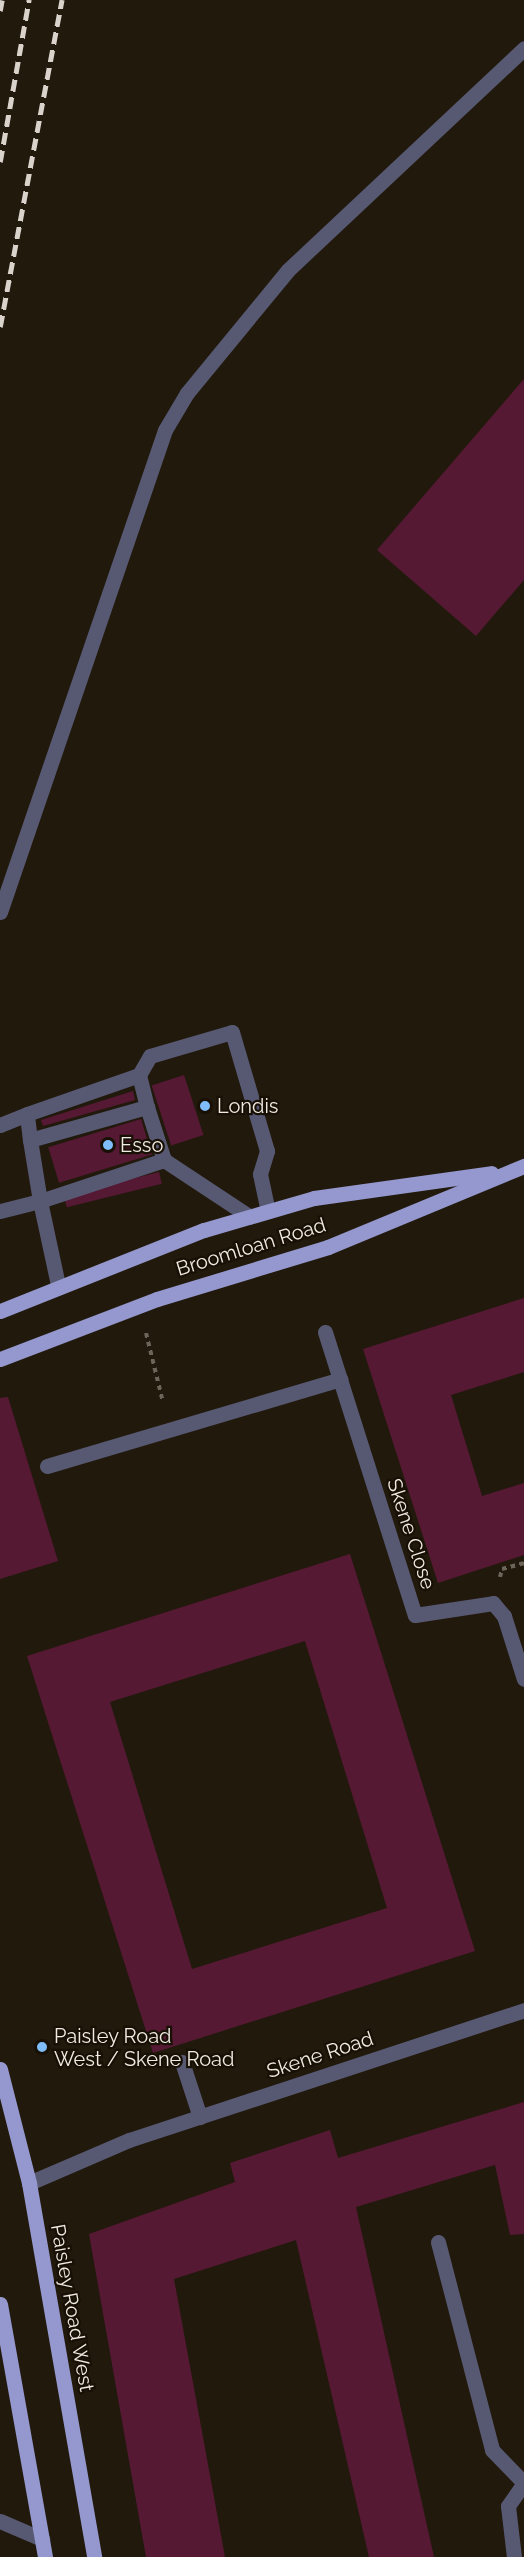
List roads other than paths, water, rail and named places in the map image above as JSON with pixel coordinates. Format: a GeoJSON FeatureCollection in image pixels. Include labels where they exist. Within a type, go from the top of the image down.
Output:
{"type":"FeatureCollection","features":[{"type":"Feature","properties":{"kind":"main road","name":"Broomloan Road"},"geometry":{"type":"LineString","coordinates":[[0,1311],[58,1285],[250,1217],[314,1198],[518,1168]]}},
{"type":"Feature","properties":{"kind":"main road","name":"Broomloan Road"},"geometry":{"type":"LineString","coordinates":[[0,1359],[139,1305],[328,1247],[518,1168]]}},
{"type":"Feature","properties":{"kind":"main road","name":"Paisley Road West"},"geometry":{"type":"LineString","coordinates":[[0,2069],[29,2183],[94,2557]]}},
{"type":"Feature","properties":{"kind":"main road"},"geometry":{"type":"LineString","coordinates":[[0,2304],[45,2557]]}},
{"type":"Feature","properties":{"kind":"street"},"geometry":{"type":"LineString","coordinates":[[0,912],[165,430],[176,412],[288,270],[524,48]]}},
{"type":"Feature","properties":{"kind":"street"},"geometry":{"type":"LineString","coordinates":[[0,1125],[139,1075],[150,1056],[232,1032],[267,1151],[260,1174],[268,1211]]}},
{"type":"Feature","properties":{"kind":"street"},"geometry":{"type":"LineString","coordinates":[[139,1075],[164,1160],[250,1217]]}},
{"type":"Feature","properties":{"kind":"street"},"geometry":{"type":"LineString","coordinates":[[30,1140],[147,1107]]}},
{"type":"Feature","properties":{"kind":"street"},"geometry":{"type":"LineString","coordinates":[[27,1114],[40,1201],[58,1285]]}},
{"type":"Feature","properties":{"kind":"street"},"geometry":{"type":"LineString","coordinates":[[0,1211],[40,1201],[164,1160]]}},
{"type":"Feature","properties":{"kind":"street","name":"Skene Close"},"geometry":{"type":"LineString","coordinates":[[325,1332],[415,1615],[493,1604],[504,1616],[524,1679]]}},
{"type":"Feature","properties":{"kind":"street"},"geometry":{"type":"LineString","coordinates":[[47,1466],[340,1380]]}},
{"type":"Feature","properties":{"kind":"street","name":"Skene Road"},"geometry":{"type":"LineString","coordinates":[[29,2183],[129,2140],[524,2010]]}},
{"type":"Feature","properties":{"kind":"street"},"geometry":{"type":"LineString","coordinates":[[182,2062],[200,2117]]}},
{"type":"Feature","properties":{"kind":"street"},"geometry":{"type":"LineString","coordinates":[[438,2242],[492,2450],[524,2483],[508,2506],[514,2557]]}},
{"type":"Feature","properties":{"kind":"street"},"geometry":{"type":"LineString","coordinates":[[0,2522],[42,2539]]}},
{"type":"Feature","properties":{"kind":"railway"},"geometry":{"type":"LineString","coordinates":[[0,11],[2,0]]}},
{"type":"Feature","properties":{"kind":"railway"},"geometry":{"type":"LineString","coordinates":[[0,162],[29,0]]}},
{"type":"Feature","properties":{"kind":"railway"},"geometry":{"type":"LineString","coordinates":[[0,327],[62,0]]}},
{"type":"Feature","properties":{"kind":"place","name":"Londis"},"geometry":{"type":"Point","coordinates":[205,1106]}},
{"type":"Feature","properties":{"kind":"place","name":"Esso"},"geometry":{"type":"Point","coordinates":[108,1145]}},
{"type":"Feature","properties":{"kind":"place","name":"Paisley Road West / Skene Road"},"geometry":{"type":"Point","coordinates":[42,2047]}}]}
